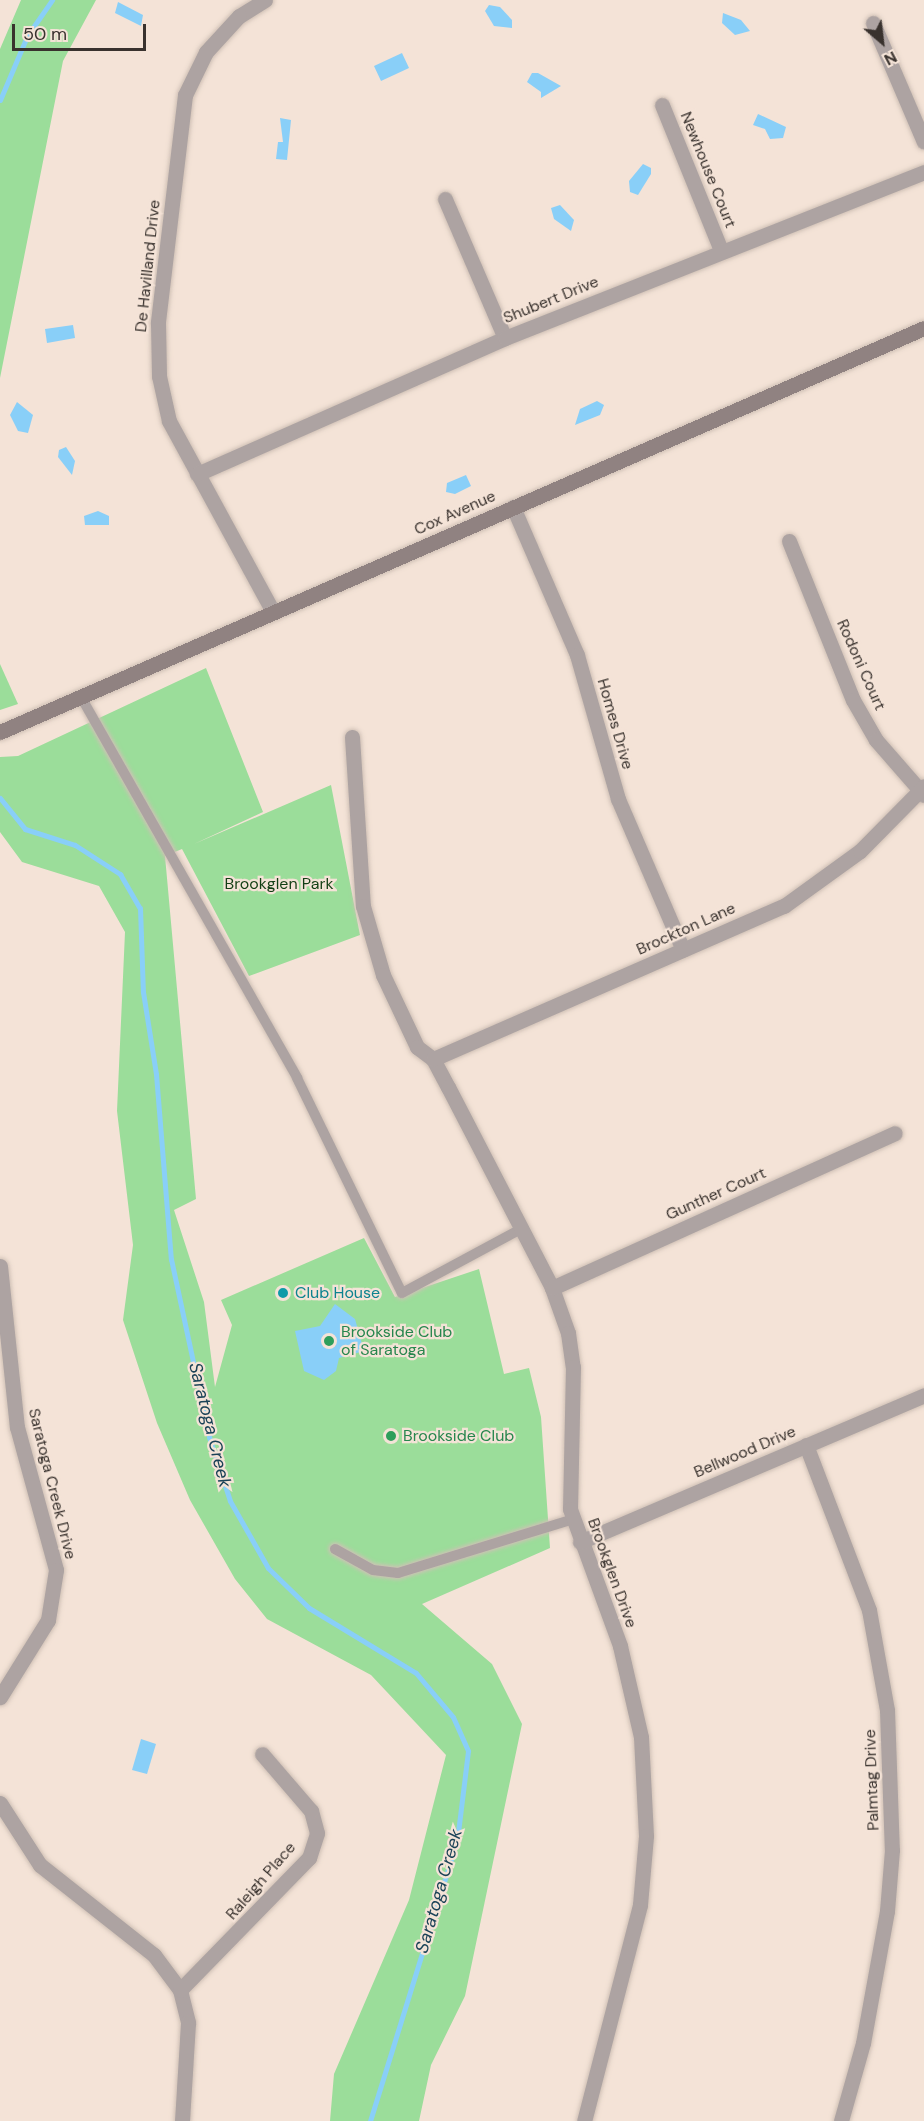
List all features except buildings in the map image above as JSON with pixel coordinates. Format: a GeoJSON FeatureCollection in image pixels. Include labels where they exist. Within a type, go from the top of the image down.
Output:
{"type":"FeatureCollection","features":[{"type":"Feature","properties":{"kind":"main road","name":"Cox Avenue"},"geometry":{"type":"LineString","coordinates":[[0,732],[924,328]]}},
{"type":"Feature","properties":{"kind":"street","name":"De Havilland Drive"},"geometry":{"type":"LineString","coordinates":[[265,0],[240,16],[206,52],[185,95],[158,323],[159,375],[169,421],[273,612]]}},
{"type":"Feature","properties":{"kind":"street"},"geometry":{"type":"LineString","coordinates":[[873,23],[924,142]]}},
{"type":"Feature","properties":{"kind":"street","name":"Newhouse Court"},"geometry":{"type":"LineString","coordinates":[[662,105],[721,250]]}},
{"type":"Feature","properties":{"kind":"street","name":"Shubert Drive"},"geometry":{"type":"LineString","coordinates":[[197,474],[505,338],[721,250],[924,172]]}},
{"type":"Feature","properties":{"kind":"street"},"geometry":{"type":"LineString","coordinates":[[445,200],[505,338]]}},
{"type":"Feature","properties":{"kind":"street","name":"Homes Drive"},"geometry":{"type":"LineString","coordinates":[[513,507],[577,655],[618,799],[683,950]]}},
{"type":"Feature","properties":{"kind":"street","name":"Rodoni Court"},"geometry":{"type":"LineString","coordinates":[[789,541],[853,699],[876,740],[923,790]]}},
{"type":"Feature","properties":{"kind":"street","name":"Brookglen Drive"},"geometry":{"type":"LineString","coordinates":[[352,737],[363,906],[383,975],[417,1047],[433,1059],[552,1288],[573,1367],[573,1519],[632,1691],[641,1737],[646,1836],[640,1905],[584,2121]]}},
{"type":"Feature","properties":{"kind":"street","name":"Brockton Lane"},"geometry":{"type":"LineString","coordinates":[[433,1059],[784,906],[827,879],[923,790]]}},
{"type":"Feature","properties":{"kind":"street","name":"Gunther Court"},"geometry":{"type":"LineString","coordinates":[[552,1288],[895,1133]]}},
{"type":"Feature","properties":{"kind":"street","name":"Saratoga Creek Drive"},"geometry":{"type":"LineString","coordinates":[[0,1266],[17,1427],[56,1570],[48,1620],[0,1697]]}},
{"type":"Feature","properties":{"kind":"street","name":"Bellwood Drive"},"geometry":{"type":"LineString","coordinates":[[580,1542],[924,1395]]}},
{"type":"Feature","properties":{"kind":"street","name":"Palmtag Drive"},"geometry":{"type":"LineString","coordinates":[[806,1445],[869,1610],[887,1710],[892,1850],[887,1911],[863,2043],[841,2121]]}},
{"type":"Feature","properties":{"kind":"street","name":"Raleigh Place"},"geometry":{"type":"LineString","coordinates":[[180,1990],[210,1964],[311,1850],[317,1833],[311,1811],[262,1754]]}},
{"type":"Feature","properties":{"kind":"street"},"geometry":{"type":"LineString","coordinates":[[0,1803],[40,1865],[154,1955],[180,1990],[188,2023],[182,2121]]}},
{"type":"Feature","properties":{"kind":"lane"},"geometry":{"type":"LineString","coordinates":[[81,697],[297,1078],[402,1293],[521,1229]]}},
{"type":"Feature","properties":{"kind":"lane"},"geometry":{"type":"LineString","coordinates":[[334,1549],[374,1570],[398,1573],[573,1519]]}},
{"type":"Feature","properties":{"kind":"green space"},"geometry":{"type":"Polygon","coordinates":[[[21,0],[96,0],[63,61],[0,378],[0,49],[21,0]]]}},
{"type":"Feature","properties":{"kind":"green space"},"geometry":{"type":"Polygon","coordinates":[[[0,664],[18,704],[0,710],[0,664]]]}},
{"type":"Feature","properties":{"kind":"green space","name":"Brookglen Park"},"geometry":{"type":"Polygon","coordinates":[[[206,668],[263,812],[194,844],[331,785],[360,935],[249,976],[182,849],[165,856],[196,1199],[174,1210],[204,1302],[215,1387],[232,1325],[221,1300],[364,1238],[395,1297],[479,1269],[504,1374],[529,1368],[541,1417],[550,1548],[422,1604],[492,1664],[522,1724],[465,1996],[431,2065],[419,2121],[330,2121],[334,2074],[409,1900],[446,1755],[371,1675],[267,1619],[235,1579],[190,1500],[157,1423],[123,1320],[133,1245],[117,1111],[125,932],[99,886],[22,862],[0,832],[0,757],[18,756],[206,668]]]}},
{"type":"Feature","properties":{"kind":"water"},"geometry":{"type":"Polygon","coordinates":[[[118,2],[143,15],[141,26],[115,13],[118,2]]]}},
{"type":"Feature","properties":{"kind":"water"},"geometry":{"type":"Polygon","coordinates":[[[489,5],[500,7],[512,20],[512,28],[494,26],[485,11],[489,5]]]}},
{"type":"Feature","properties":{"kind":"water"},"geometry":{"type":"Polygon","coordinates":[[[723,13],[741,20],[750,31],[735,35],[722,23],[723,13]]]}},
{"type":"Feature","properties":{"kind":"water"},"geometry":{"type":"Polygon","coordinates":[[[402,53],[409,68],[381,81],[374,66],[402,53]]]}},
{"type":"Feature","properties":{"kind":"water"},"geometry":{"type":"Polygon","coordinates":[[[532,73],[538,73],[561,86],[541,98],[541,92],[527,82],[532,73]]]}},
{"type":"Feature","properties":{"kind":"water"},"geometry":{"type":"Polygon","coordinates":[[[758,114],[786,127],[783,138],[770,139],[765,129],[753,125],[758,114]]]}},
{"type":"Feature","properties":{"kind":"water"},"geometry":{"type":"Polygon","coordinates":[[[280,118],[291,120],[287,160],[276,159],[278,142],[283,142],[280,118]]]}},
{"type":"Feature","properties":{"kind":"water"},"geometry":{"type":"Polygon","coordinates":[[[643,164],[651,168],[651,174],[638,195],[630,192],[629,181],[643,164]]]}},
{"type":"Feature","properties":{"kind":"water"},"geometry":{"type":"Polygon","coordinates":[[[560,205],[574,220],[571,231],[554,219],[551,208],[560,205]]]}},
{"type":"Feature","properties":{"kind":"water"},"geometry":{"type":"Polygon","coordinates":[[[73,325],[75,338],[47,343],[45,329],[73,325]]]}},
{"type":"Feature","properties":{"kind":"water"},"geometry":{"type":"Polygon","coordinates":[[[597,401],[604,405],[600,415],[575,425],[580,409],[597,401]]]}},
{"type":"Feature","properties":{"kind":"water"},"geometry":{"type":"Polygon","coordinates":[[[17,402],[33,415],[28,433],[18,431],[10,415],[17,402]]]}},
{"type":"Feature","properties":{"kind":"water"},"geometry":{"type":"Polygon","coordinates":[[[66,447],[75,461],[72,475],[58,457],[59,450],[66,447]]]}},
{"type":"Feature","properties":{"kind":"water"},"geometry":{"type":"Polygon","coordinates":[[[466,475],[471,486],[455,494],[446,492],[447,483],[466,475]]]}},
{"type":"Feature","properties":{"kind":"water"},"geometry":{"type":"Polygon","coordinates":[[[98,511],[109,516],[109,525],[85,525],[84,516],[98,511]]]}},
{"type":"Feature","properties":{"kind":"water","name":"Brookside Club of Saratoga"},"geometry":{"type":"Polygon","coordinates":[[[335,1304],[355,1319],[364,1351],[339,1358],[336,1371],[324,1380],[304,1371],[295,1331],[320,1326],[335,1304]]]}},
{"type":"Feature","properties":{"kind":"water"},"geometry":{"type":"Polygon","coordinates":[[[141,1739],[156,1744],[147,1774],[132,1770],[141,1739]]]}},
{"type":"Feature","properties":{"kind":"waterway","name":"Saratoga Creek"},"geometry":{"type":"LineString","coordinates":[[0,100],[27,36],[52,0]]}},
{"type":"Feature","properties":{"kind":"waterway","name":"Saratoga Creek"},"geometry":{"type":"LineString","coordinates":[[0,798],[25,829],[75,845],[120,874],[140,908],[143,992],[156,1074],[171,1259],[209,1437],[230,1501],[268,1568],[309,1608],[416,1673],[453,1717],[468,1751],[457,1840],[370,2121]]}},
{"type":"Feature","properties":{"kind":"place","name":"Club House"},"geometry":{"type":"Point","coordinates":[283,1293]}},
{"type":"Feature","properties":{"kind":"place","name":"Brookside Club of Saratoga"},"geometry":{"type":"Point","coordinates":[329,1341]}},
{"type":"Feature","properties":{"kind":"place","name":"Brookside Club"},"geometry":{"type":"Point","coordinates":[391,1436]}}]}
